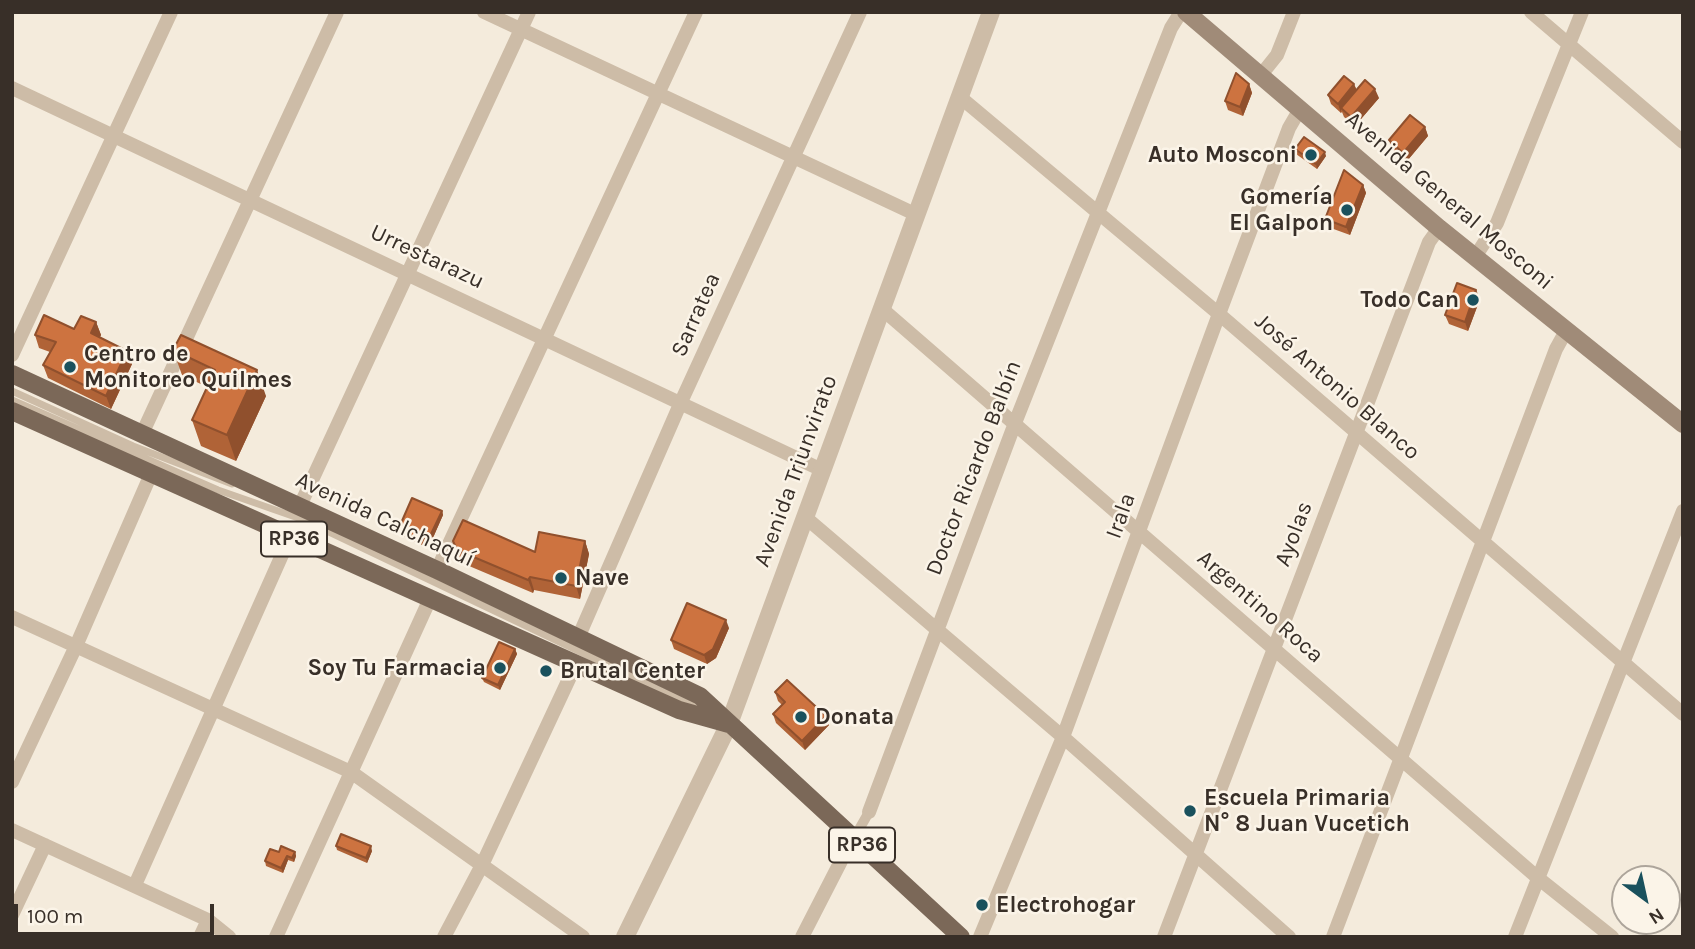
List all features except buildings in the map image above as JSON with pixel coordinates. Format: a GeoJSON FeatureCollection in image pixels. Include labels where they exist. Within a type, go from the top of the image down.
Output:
{"type":"FeatureCollection","features":[{"type":"Feature","properties":{"kind":"main road","name":"Avenida General Mosconi"},"geometry":{"type":"LineString","coordinates":[[1184,12],[1439,228],[1683,425]]}},
{"type":"Feature","properties":{"kind":"main road","name":"Avenida Calchaquí"},"geometry":{"type":"LineString","coordinates":[[12,374],[437,570],[691,691],[961,937]]}},
{"type":"Feature","properties":{"kind":"main road","name":"Avenida Calchaquí"},"geometry":{"type":"LineString","coordinates":[[12,411],[429,601],[679,710],[729,724]]}},
{"type":"Feature","properties":{"kind":"street"},"geometry":{"type":"LineString","coordinates":[[12,355],[171,12]]}},
{"type":"Feature","properties":{"kind":"street"},"geometry":{"type":"LineString","coordinates":[[142,434],[337,12]]}},
{"type":"Feature","properties":{"kind":"street"},"geometry":{"type":"LineString","coordinates":[[484,12],[915,214]]}},
{"type":"Feature","properties":{"kind":"street"},"geometry":{"type":"LineString","coordinates":[[299,508],[529,12]]}},
{"type":"Feature","properties":{"kind":"street"},"geometry":{"type":"LineString","coordinates":[[437,570],[696,12]]}},
{"type":"Feature","properties":{"kind":"street","name":"Sarratea"},"geometry":{"type":"LineString","coordinates":[[578,638],[681,402],[860,12]]}},
{"type":"Feature","properties":{"kind":"street","name":"Doctor Ricardo Balbín"},"geometry":{"type":"LineString","coordinates":[[802,937],[869,813],[936,629],[1098,213],[1171,28],[1184,12]]}},
{"type":"Feature","properties":{"kind":"street"},"geometry":{"type":"LineString","coordinates":[[1261,75],[1277,55],[1294,12]]}},
{"type":"Feature","properties":{"kind":"street"},"geometry":{"type":"LineString","coordinates":[[1531,12],[1683,142]]}},
{"type":"Feature","properties":{"kind":"street"},"geometry":{"type":"LineString","coordinates":[[1475,257],[1497,222],[1582,12]]}},
{"type":"Feature","properties":{"kind":"street","name":"Avenida Triunvirato"},"geometry":{"type":"LineString","coordinates":[[625,937],[729,724],[960,97],[987,14]]}},
{"type":"Feature","properties":{"kind":"street","name":"Urrestarazu"},"geometry":{"type":"LineString","coordinates":[[12,88],[115,134],[822,470]]}},
{"type":"Feature","properties":{"kind":"street","name":"José Antonio Blanco"},"geometry":{"type":"LineString","coordinates":[[960,97],[1219,314],[1482,543],[1683,713]]}},
{"type":"Feature","properties":{"kind":"street","name":"Irala"},"geometry":{"type":"LineString","coordinates":[[980,937],[1063,737],[1289,128],[1300,109]]}},
{"type":"Feature","properties":{"kind":"street","name":"Ayolas"},"geometry":{"type":"LineString","coordinates":[[1164,937],[1429,242],[1439,228]]}},
{"type":"Feature","properties":{"kind":"street","name":"Argentino Roca"},"geometry":{"type":"LineString","coordinates":[[881,308],[1400,760],[1538,878],[1612,937]]}},
{"type":"Feature","properties":{"kind":"street"},"geometry":{"type":"LineString","coordinates":[[1333,937],[1482,543],[1566,331]]}},
{"type":"Feature","properties":{"kind":"street"},"geometry":{"type":"LineString","coordinates":[[12,782],[76,646],[150,474]]}},
{"type":"Feature","properties":{"kind":"street"},"geometry":{"type":"LineString","coordinates":[[1515,937],[1683,511]]}},
{"type":"Feature","properties":{"kind":"street"},"geometry":{"type":"LineString","coordinates":[[805,517],[1063,737],[1289,937]]}},
{"type":"Feature","properties":{"kind":"street"},"geometry":{"type":"LineString","coordinates":[[135,885],[290,537]]}},
{"type":"Feature","properties":{"kind":"street"},"geometry":{"type":"LineString","coordinates":[[276,937],[429,601]]}},
{"type":"Feature","properties":{"kind":"street"},"geometry":{"type":"LineString","coordinates":[[12,617],[351,772],[583,937]]}},
{"type":"Feature","properties":{"kind":"street"},"geometry":{"type":"LineString","coordinates":[[444,937],[482,865],[576,664]]}},
{"type":"Feature","properties":{"kind":"street"},"geometry":{"type":"LineString","coordinates":[[12,830],[208,920],[229,937]]}},
{"type":"Feature","properties":{"kind":"street"},"geometry":{"type":"LineString","coordinates":[[12,915],[45,845]]}},
{"type":"Feature","properties":{"kind":"street"},"geometry":{"type":"LineString","coordinates":[[200,937],[208,920]]}},
{"type":"Feature","properties":{"kind":"lane"},"geometry":{"type":"LineString","coordinates":[[12,391],[133,446],[299,508]]}},
{"type":"Feature","properties":{"kind":"lane"},"geometry":{"type":"LineString","coordinates":[[12,400],[206,485],[304,520],[729,724]]}},
{"type":"Feature","properties":{"kind":"place","name":"Auto Mosconi"},"geometry":{"type":"Point","coordinates":[1311,155]}},
{"type":"Feature","properties":{"kind":"place","name":"Gomería El Galpon"},"geometry":{"type":"Point","coordinates":[1347,210]}},
{"type":"Feature","properties":{"kind":"place","name":"Todo Can"},"geometry":{"type":"Point","coordinates":[1473,300]}},
{"type":"Feature","properties":{"kind":"place","name":"Centro de Monitoreo Quilmes"},"geometry":{"type":"Point","coordinates":[70,367]}},
{"type":"Feature","properties":{"kind":"place","name":"Nave"},"geometry":{"type":"Point","coordinates":[561,578]}},
{"type":"Feature","properties":{"kind":"place","name":"Soy Tu Farmacia"},"geometry":{"type":"Point","coordinates":[500,668]}},
{"type":"Feature","properties":{"kind":"place","name":"Brutal Center"},"geometry":{"type":"Point","coordinates":[546,671]}},
{"type":"Feature","properties":{"kind":"place","name":"Donata"},"geometry":{"type":"Point","coordinates":[801,717]}},
{"type":"Feature","properties":{"kind":"place","name":"Escuela Primaria N° 8 Juan Vucetich"},"geometry":{"type":"Point","coordinates":[1190,811]}},
{"type":"Feature","properties":{"kind":"place","name":"Electrohogar"},"geometry":{"type":"Point","coordinates":[982,905]}}]}
